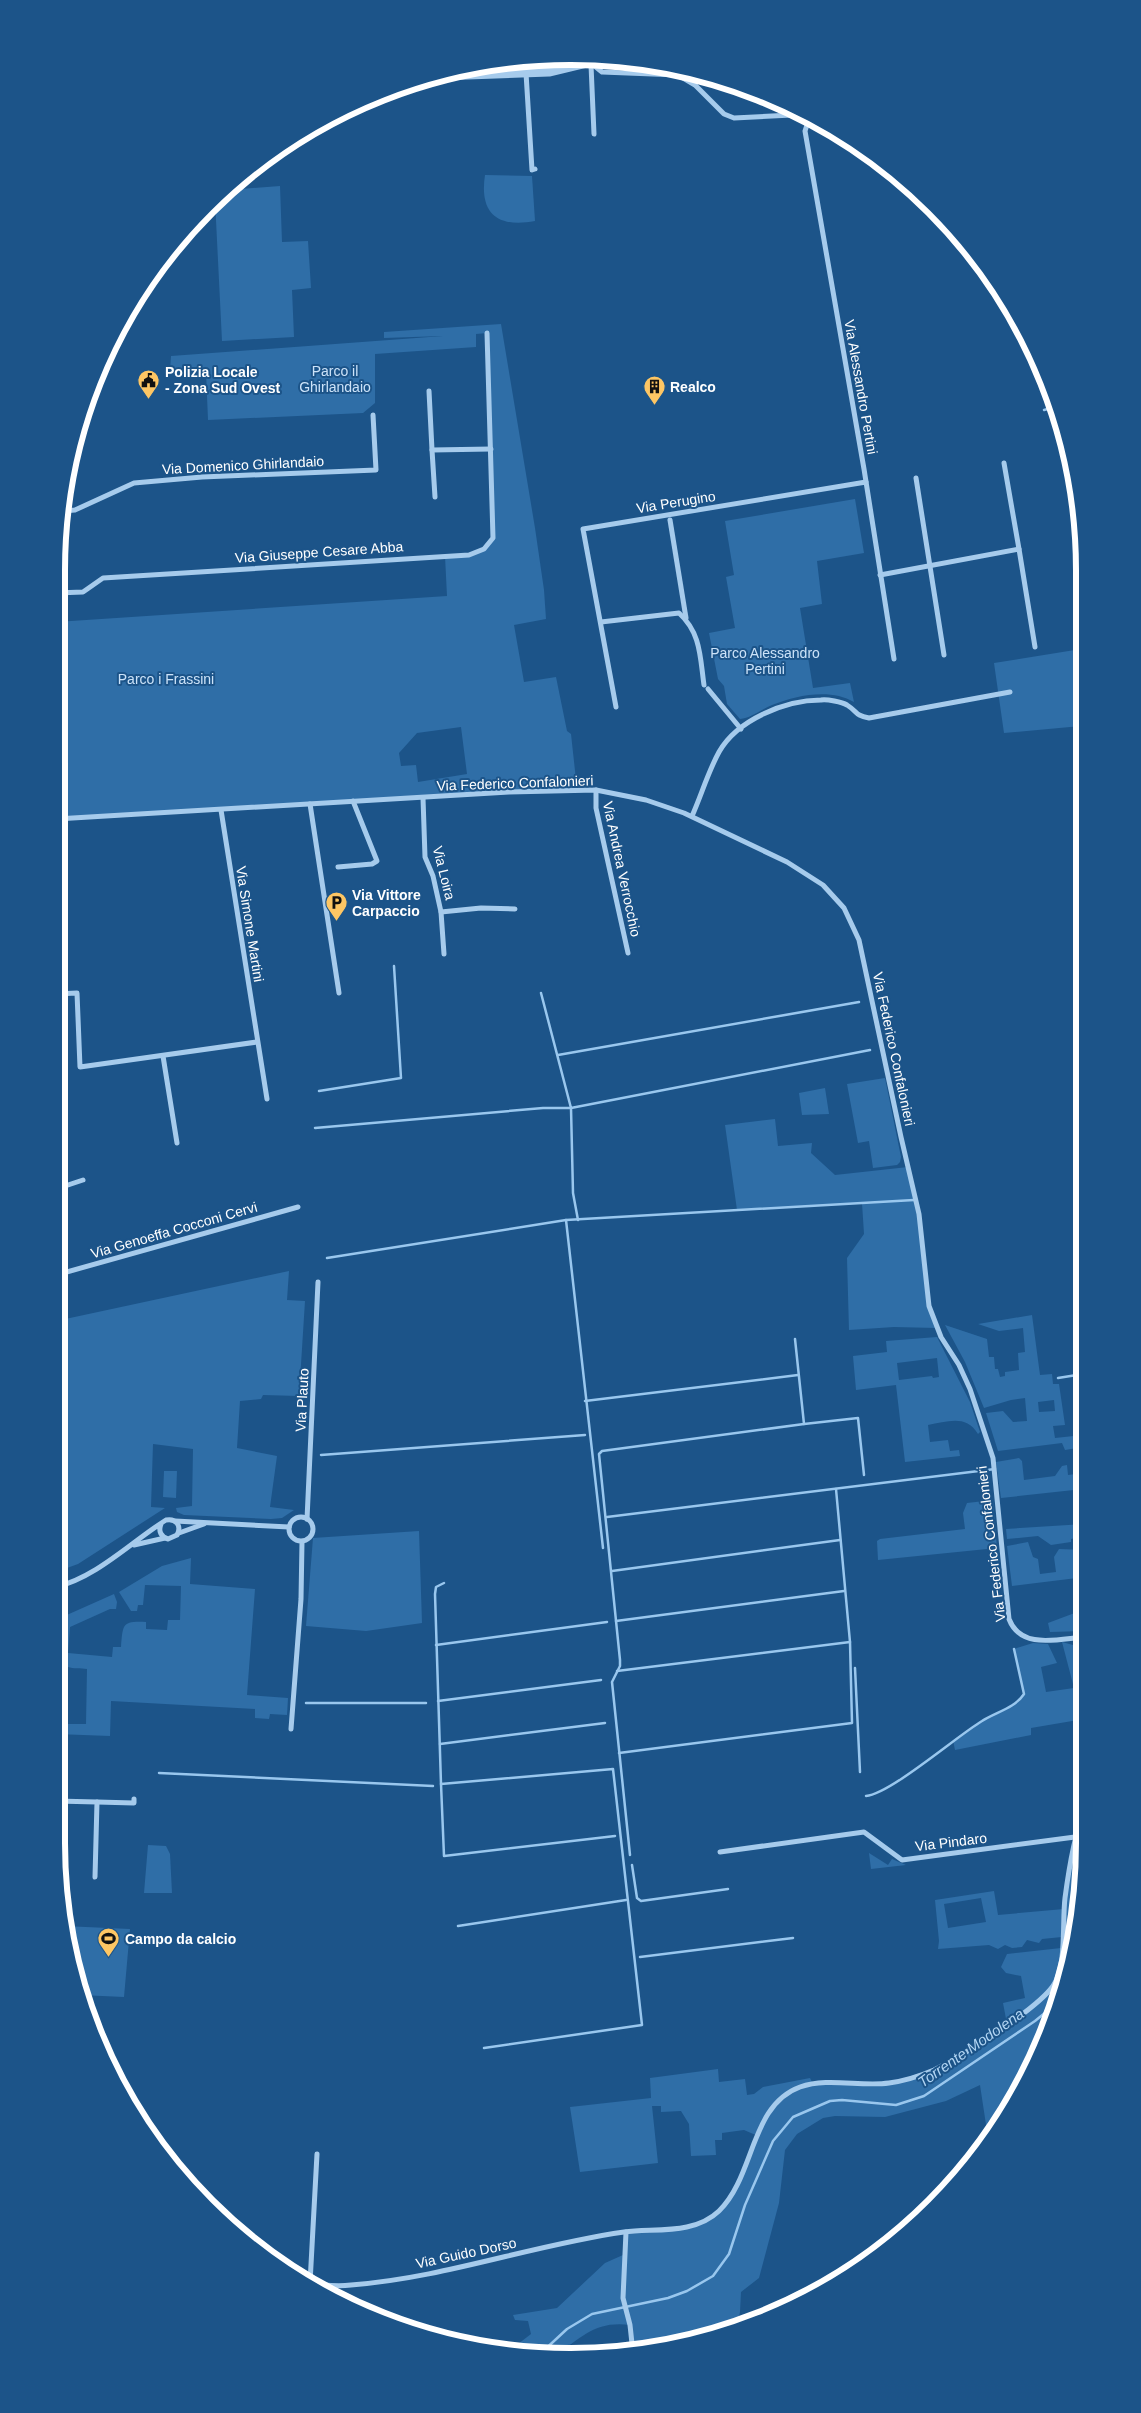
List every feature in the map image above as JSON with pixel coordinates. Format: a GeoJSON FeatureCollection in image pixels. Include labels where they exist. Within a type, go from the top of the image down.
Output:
{"type":"FeatureCollection","features":[{"type":"Feature","properties":{"kind":"street"},"geometry":{"type":"LineString","coordinates":[[494,71],[526,73],[567,69],[582,65]]}},
{"type":"Feature","properties":{"kind":"street"},"geometry":{"type":"LineString","coordinates":[[591,66],[594,134]]}},
{"type":"Feature","properties":{"kind":"street"},"geometry":{"type":"LineString","coordinates":[[594,66],[602,72],[657,73]]}},
{"type":"Feature","properties":{"kind":"street"},"geometry":{"type":"LineString","coordinates":[[526,73],[532,170],[534,169]]}},
{"type":"Feature","properties":{"kind":"street"},"geometry":{"type":"LineString","coordinates":[[687,79],[719,110],[728,116],[790,115]]}},
{"type":"Feature","properties":{"kind":"street","name":"Via Alessandro Pertini"},"geometry":{"type":"LineString","coordinates":[[807,124],[805,131],[808,151],[866,482],[894,660]]}},
{"type":"Feature","properties":{"kind":"street","name":"Via Giuseppe Cesare Abba"},"geometry":{"type":"LineString","coordinates":[[65,593],[83,592],[103,578],[469,555],[484,549],[493,538],[487,333]]}},
{"type":"Feature","properties":{"kind":"street"},"geometry":{"type":"LineString","coordinates":[[430,391],[435,497]]}},
{"type":"Feature","properties":{"kind":"street","name":"Via Domenico Ghirlandaio"},"geometry":{"type":"LineString","coordinates":[[68,511],[75,510],[134,483],[202,477],[376,470],[373,416]]}},
{"type":"Feature","properties":{"kind":"street"},"geometry":{"type":"LineString","coordinates":[[432,450],[491,449]]}},
{"type":"Feature","properties":{"kind":"street"},"geometry":{"type":"LineString","coordinates":[[1004,463],[1035,647]]}},
{"type":"Feature","properties":{"kind":"street"},"geometry":{"type":"LineString","coordinates":[[916,478],[944,655]]}},
{"type":"Feature","properties":{"kind":"street","name":"Via Perugino"},"geometry":{"type":"LineString","coordinates":[[616,706],[583,529],[866,482]]}},
{"type":"Feature","properties":{"kind":"street","name":"Via Perugino"},"geometry":{"type":"LineString","coordinates":[[670,520],[686,619],[698,639],[706,687],[741,729]]}},
{"type":"Feature","properties":{"kind":"street"},"geometry":{"type":"LineString","coordinates":[[880,575],[1019,549]]}},
{"type":"Feature","properties":{"kind":"street"},"geometry":{"type":"LineString","coordinates":[[601,622],[679,613],[686,619]]}},
{"type":"Feature","properties":{"kind":"street"},"geometry":{"type":"LineString","coordinates":[[692,816],[719,752],[741,729],[762,715],[788,705],[822,699],[847,705],[858,716],[869,718],[1010,692]]}},
{"type":"Feature","properties":{"kind":"street","name":"Via Federico Confalonieri"},"geometry":{"type":"LineString","coordinates":[[65,819],[509,792],[596,790],[646,800],[692,816],[808,874],[834,896],[852,922],[864,960],[901,1137],[920,1214],[929,1306],[941,1337],[970,1388],[992,1458],[1009,1620],[1016,1632],[1026,1639],[1044,1640],[1076,1638]]}},
{"type":"Feature","properties":{"kind":"street","name":"Via Andrea Verrocchio"},"geometry":{"type":"LineString","coordinates":[[596,790],[596,808],[628,953]]}},
{"type":"Feature","properties":{"kind":"street","name":"Via Loira"},"geometry":{"type":"LineString","coordinates":[[422,798],[425,857],[433,876],[441,912],[444,954]]}},
{"type":"Feature","properties":{"kind":"street"},"geometry":{"type":"LineString","coordinates":[[338,867],[372,864],[377,861],[353,802]]}},
{"type":"Feature","properties":{"kind":"street"},"geometry":{"type":"LineString","coordinates":[[310,804],[339,993]]}},
{"type":"Feature","properties":{"kind":"street","name":"Via Simone Martini"},"geometry":{"type":"LineString","coordinates":[[221,810],[267,1099]]}},
{"type":"Feature","properties":{"kind":"street"},"geometry":{"type":"LineString","coordinates":[[441,912],[481,908],[515,908]]}},
{"type":"Feature","properties":{"kind":"street"},"geometry":{"type":"LineString","coordinates":[[65,994],[77,994],[80,1067],[257,1042]]}},
{"type":"Feature","properties":{"kind":"street"},"geometry":{"type":"LineString","coordinates":[[163,1056],[177,1143]]}},
{"type":"Feature","properties":{"kind":"street"},"geometry":{"type":"LineString","coordinates":[[65,1186],[83,1180]]}},
{"type":"Feature","properties":{"kind":"street","name":"Via Genoeffa Cocconi Cervi"},"geometry":{"type":"LineString","coordinates":[[65,1272],[298,1207]]}},
{"type":"Feature","properties":{"kind":"street","name":"Via Plauto"},"geometry":{"type":"LineString","coordinates":[[292,1729],[301,1599],[302,1542],[312,1533],[312,1526],[307,1519],[318,1282]]}},
{"type":"Feature","properties":{"kind":"street"},"geometry":{"type":"LineString","coordinates":[[289,1527],[297,1518],[307,1519]]}},
{"type":"Feature","properties":{"kind":"street"},"geometry":{"type":"LineString","coordinates":[[65,1584],[77,1580],[169,1519],[175,1521],[289,1527]]}},
{"type":"Feature","properties":{"kind":"street"},"geometry":{"type":"LineString","coordinates":[[175,1521],[179,1526],[179,1533]]}},
{"type":"Feature","properties":{"kind":"street"},"geometry":{"type":"LineString","coordinates":[[127,1548],[144,1541],[172,1539],[179,1533],[196,1526],[212,1523]]}},
{"type":"Feature","properties":{"kind":"street"},"geometry":{"type":"LineString","coordinates":[[161,1524],[159,1530],[165,1538]]}},
{"type":"Feature","properties":{"kind":"street"},"geometry":{"type":"LineString","coordinates":[[289,1527],[291,1537],[302,1542]]}},
{"type":"Feature","properties":{"kind":"street"},"geometry":{"type":"LineString","coordinates":[[65,1801],[134,1803],[134,1799]]}},
{"type":"Feature","properties":{"kind":"street"},"geometry":{"type":"LineString","coordinates":[[95,1877],[97,1802]]}},
{"type":"Feature","properties":{"kind":"street","name":"Via Pindaro"},"geometry":{"type":"LineString","coordinates":[[720,1852],[864,1832],[902,1860],[1075,1837]]}},
{"type":"Feature","properties":{"kind":"street","name":"Via Guido Dorso"},"geometry":{"type":"LineString","coordinates":[[1060,1967],[1065,1901],[1076,1834]]}},
{"type":"Feature","properties":{"kind":"street","name":"Via Guido Dorso"},"geometry":{"type":"LineString","coordinates":[[329,2286],[352,2285],[429,2274],[555,2245],[626,2232],[688,2226],[699,2223],[718,2212],[734,2193],[771,2108],[789,2092],[813,2084],[885,2084],[918,2076],[959,2055],[1036,2004],[1053,1986],[1058,1976]]}},
{"type":"Feature","properties":{"kind":"street","name":"Via Guido Dorso"},"geometry":{"type":"LineString","coordinates":[[308,2274],[317,2154]]}},
{"type":"Feature","properties":{"kind":"street"},"geometry":{"type":"LineString","coordinates":[[626,2232],[623,2255],[623,2298],[630,2325],[632,2344]]}},
{"type":"Feature","properties":{"kind":"green space"},"geometry":{"type":"Polygon","coordinates":[[[485,175],[532,176],[535,221],[511,222],[501,220],[494,215],[488,209],[485,200],[485,175]]]}},
{"type":"Feature","properties":{"kind":"green space"},"geometry":{"type":"Polygon","coordinates":[[[280,186],[282,242],[308,241],[311,288],[292,290],[294,337],[222,341],[216,211],[238,189],[280,186]]]}},
{"type":"Feature","properties":{"kind":"green space"},"geometry":{"type":"Polygon","coordinates":[[[501,324],[535,528],[546,619],[514,625],[524,682],[556,677],[567,731],[571,734],[577,789],[65,818],[65,621],[447,596],[445,556],[472,553],[483,548],[493,538],[487,333],[476,334],[476,347],[375,354],[375,403],[363,413],[208,420],[206,372],[170,371],[171,356],[443,336],[384,338],[384,332],[501,324]],[[461,727],[417,733],[399,753],[401,766],[416,765],[418,782],[467,774],[461,727]]]}},
{"type":"Feature","properties":{"kind":"green space","name":"Parco Alessandro Pertini"},"geometry":{"type":"Polygon","coordinates":[[[855,499],[864,553],[817,561],[822,604],[800,608],[813,688],[850,683],[854,702],[835,695],[813,694],[781,701],[740,719],[727,704],[724,686],[718,679],[709,633],[735,628],[726,577],[734,575],[725,521],[855,499]]]}},
{"type":"Feature","properties":{"kind":"green space"},"geometry":{"type":"Polygon","coordinates":[[[1076,650],[1076,726],[1004,733],[994,663],[1076,650]]]}},
{"type":"Feature","properties":{"kind":"green space"},"geometry":{"type":"Polygon","coordinates":[[[885,1078],[901,1157],[897,1165],[873,1168],[869,1141],[858,1143],[847,1084],[885,1078]]]}},
{"type":"Feature","properties":{"kind":"green space"},"geometry":{"type":"Polygon","coordinates":[[[825,1088],[829,1114],[802,1115],[799,1093],[825,1088]]]}},
{"type":"Feature","properties":{"kind":"green space"},"geometry":{"type":"Polygon","coordinates":[[[775,1119],[778,1146],[812,1143],[811,1153],[835,1175],[908,1167],[919,1214],[927,1291],[937,1328],[894,1327],[849,1330],[847,1258],[864,1234],[862,1203],[737,1210],[725,1125],[775,1119]]]}},
{"type":"Feature","properties":{"kind":"green space"},"geometry":{"type":"Polygon","coordinates":[[[289,1271],[287,1300],[305,1301],[299,1396],[263,1395],[261,1399],[240,1401],[237,1448],[277,1456],[270,1507],[294,1510],[282,1518],[271,1519],[184,1515],[177,1512],[176,1508],[192,1506],[193,1449],[153,1444],[151,1507],[165,1508],[78,1564],[65,1569],[65,1319],[289,1271]]]}},
{"type":"Feature","properties":{"kind":"green space"},"geometry":{"type":"Polygon","coordinates":[[[1032,1315],[1040,1375],[1052,1374],[1053,1384],[1059,1384],[1065,1425],[1053,1426],[1055,1438],[1076,1436],[1076,1448],[1065,1450],[1062,1443],[998,1451],[986,1413],[1003,1411],[1013,1422],[1027,1421],[1025,1398],[984,1408],[965,1362],[945,1325],[987,1339],[989,1357],[994,1357],[995,1369],[998,1369],[1000,1377],[1005,1376],[1005,1372],[1019,1370],[1018,1353],[1025,1352],[1023,1328],[999,1331],[978,1324],[1032,1315]],[[1054,1400],[1038,1402],[1039,1412],[1055,1411],[1054,1400]]]}},
{"type":"Feature","properties":{"kind":"green space"},"geometry":{"type":"Polygon","coordinates":[[[937,1337],[970,1402],[980,1432],[978,1434],[968,1424],[956,1421],[928,1425],[930,1442],[948,1440],[950,1451],[959,1450],[960,1456],[905,1462],[896,1385],[856,1390],[853,1356],[887,1352],[886,1341],[937,1337]],[[937,1358],[897,1363],[899,1380],[932,1376],[933,1378],[939,1377],[937,1358]]]}},
{"type":"Feature","properties":{"kind":"green space"},"geometry":{"type":"Polygon","coordinates":[[[1019,1458],[1022,1461],[1024,1480],[1055,1476],[1062,1466],[1067,1465],[1068,1475],[1076,1474],[1076,1490],[1001,1498],[996,1462],[1019,1458]]]}},
{"type":"Feature","properties":{"kind":"green space"},"geometry":{"type":"Polygon","coordinates":[[[164,1471],[177,1471],[176,1498],[163,1497],[164,1471]]]}},
{"type":"Feature","properties":{"kind":"green space"},"geometry":{"type":"Polygon","coordinates":[[[993,1500],[997,1548],[878,1560],[877,1541],[880,1539],[965,1529],[963,1513],[967,1503],[993,1500]]]}},
{"type":"Feature","properties":{"kind":"green space"},"geometry":{"type":"Polygon","coordinates":[[[1076,1525],[1076,1538],[1071,1539],[1071,1542],[1051,1545],[1038,1536],[1007,1539],[1006,1529],[1076,1525]]]}},
{"type":"Feature","properties":{"kind":"green space"},"geometry":{"type":"Polygon","coordinates":[[[419,1531],[422,1623],[366,1631],[306,1626],[313,1538],[419,1531]]]}},
{"type":"Feature","properties":{"kind":"green space"},"geometry":{"type":"Polygon","coordinates":[[[1028,1542],[1033,1557],[1038,1559],[1040,1574],[1056,1572],[1054,1557],[1059,1549],[1076,1550],[1076,1578],[1012,1586],[1007,1546],[1028,1542]]]}},
{"type":"Feature","properties":{"kind":"green space"},"geometry":{"type":"Polygon","coordinates":[[[191,1558],[190,1584],[255,1589],[247,1695],[288,1698],[287,1715],[270,1714],[269,1719],[255,1718],[255,1709],[111,1701],[110,1736],[65,1734],[65,1724],[86,1724],[87,1669],[72,1668],[65,1665],[65,1616],[114,1594],[117,1602],[116,1609],[110,1609],[70,1627],[68,1653],[112,1657],[113,1647],[121,1647],[123,1629],[128,1623],[132,1622],[146,1622],[146,1629],[167,1630],[168,1620],[180,1620],[181,1586],[145,1585],[143,1605],[138,1605],[137,1611],[131,1611],[119,1592],[162,1566],[191,1558]]]}},
{"type":"Feature","properties":{"kind":"green space"},"geometry":{"type":"Polygon","coordinates":[[[1076,1612],[1076,1631],[1050,1632],[1048,1623],[1076,1612]]]}},
{"type":"Feature","properties":{"kind":"green space"},"geometry":{"type":"Polygon","coordinates":[[[1062,1642],[1076,1646],[1076,1720],[1031,1728],[1031,1735],[955,1750],[953,1740],[984,1719],[1020,1701],[1024,1695],[1014,1649],[1033,1643],[1048,1644],[1057,1663],[1041,1667],[1046,1692],[1074,1688],[1062,1642]]]}},
{"type":"Feature","properties":{"kind":"green space"},"geometry":{"type":"Polygon","coordinates":[[[1076,1844],[1072,1908],[1059,1973],[1049,2005],[1038,2036],[1024,2066],[987,2129],[980,2085],[946,2101],[885,2117],[835,2116],[823,2118],[797,2134],[785,2150],[779,2203],[759,2278],[741,2292],[738,2319],[701,2331],[636,2344],[632,2344],[630,2325],[618,2324],[590,2331],[566,2348],[517,2345],[531,2334],[528,2321],[515,2320],[513,2315],[557,2308],[605,2263],[623,2255],[626,2232],[680,2227],[705,2219],[716,2212],[730,2198],[758,2136],[744,2130],[722,2133],[722,2140],[715,2140],[716,2155],[691,2156],[689,2124],[681,2111],[661,2112],[661,2106],[652,2106],[658,2163],[580,2172],[570,2107],[651,2098],[650,2078],[718,2069],[719,2082],[745,2079],[747,2095],[754,2094],[763,2087],[810,2078],[813,2084],[885,2084],[934,2069],[1007,2024],[1003,2003],[1025,1998],[1021,1976],[1006,1973],[1001,1967],[1007,1954],[1061,1948],[1062,1937],[1042,1939],[1039,1943],[1027,1940],[1022,1947],[1012,1948],[1005,1945],[998,1949],[989,1945],[938,1949],[935,1900],[994,1891],[998,1915],[1064,1909],[1069,1872],[1076,1844]],[[981,1898],[944,1904],[948,1928],[986,1922],[981,1898]]]}},
{"type":"Feature","properties":{"kind":"green space"},"geometry":{"type":"Polygon","coordinates":[[[148,1845],[166,1846],[170,1854],[172,1893],[144,1893],[148,1845]]]}},
{"type":"Feature","properties":{"kind":"green space"},"geometry":{"type":"Polygon","coordinates":[[[869,1853],[888,1865],[892,1859],[906,1865],[871,1869],[869,1853]]]}},
{"type":"Feature","properties":{"kind":"green space"},"geometry":{"type":"Polygon","coordinates":[[[72,1926],[130,1929],[124,1997],[89,1995],[82,1973],[72,1926]]]}},
{"type":"Feature","properties":{"kind":"waterway"},"geometry":{"type":"LineString","coordinates":[[1044,410],[1049,409]]}},
{"type":"Feature","properties":{"kind":"waterway"},"geometry":{"type":"LineString","coordinates":[[319,1091],[401,1078],[394,966]]}},
{"type":"Feature","properties":{"kind":"waterway"},"geometry":{"type":"LineString","coordinates":[[541,993],[571,1108],[870,1050]]}},
{"type":"Feature","properties":{"kind":"waterway"},"geometry":{"type":"LineString","coordinates":[[558,1055],[859,1002]]}},
{"type":"Feature","properties":{"kind":"waterway"},"geometry":{"type":"LineString","coordinates":[[315,1128],[543,1108],[571,1108],[573,1193],[578,1220]]}},
{"type":"Feature","properties":{"kind":"waterway"},"geometry":{"type":"LineString","coordinates":[[327,1258],[566,1220],[914,1200]]}},
{"type":"Feature","properties":{"kind":"waterway"},"geometry":{"type":"LineString","coordinates":[[566,1220],[603,1548]]}},
{"type":"Feature","properties":{"kind":"waterway"},"geometry":{"type":"LineString","coordinates":[[630,1855],[612,1682],[620,1666],[620,1660],[599,1454],[602,1451],[804,1424],[795,1339]]}},
{"type":"Feature","properties":{"kind":"waterway"},"geometry":{"type":"LineString","coordinates":[[585,1401],[798,1375]]}},
{"type":"Feature","properties":{"kind":"waterway"},"geometry":{"type":"LineString","coordinates":[[1058,1378],[1076,1375]]}},
{"type":"Feature","properties":{"kind":"waterway"},"geometry":{"type":"LineString","coordinates":[[804,1424],[858,1418],[864,1475]]}},
{"type":"Feature","properties":{"kind":"waterway"},"geometry":{"type":"LineString","coordinates":[[321,1455],[585,1435]]}},
{"type":"Feature","properties":{"kind":"waterway"},"geometry":{"type":"LineString","coordinates":[[607,1517],[995,1469]]}},
{"type":"Feature","properties":{"kind":"waterway"},"geometry":{"type":"LineString","coordinates":[[619,1753],[852,1723],[850,1642],[836,1489]]}},
{"type":"Feature","properties":{"kind":"waterway"},"geometry":{"type":"LineString","coordinates":[[612,1571],[840,1540]]}},
{"type":"Feature","properties":{"kind":"waterway"},"geometry":{"type":"LineString","coordinates":[[444,1583],[436,1587],[435,1594],[441,1784],[613,1769],[642,2025],[484,2048]]}},
{"type":"Feature","properties":{"kind":"waterway"},"geometry":{"type":"LineString","coordinates":[[616,1621],[844,1591]]}},
{"type":"Feature","properties":{"kind":"waterway"},"geometry":{"type":"LineString","coordinates":[[436,1645],[607,1622]]}},
{"type":"Feature","properties":{"kind":"waterway"},"geometry":{"type":"LineString","coordinates":[[617,1671],[850,1642]]}},
{"type":"Feature","properties":{"kind":"waterway"},"geometry":{"type":"LineString","coordinates":[[866,1796],[891,1786],[971,1728],[1016,1703],[1024,1694],[1014,1649]]}},
{"type":"Feature","properties":{"kind":"waterway"},"geometry":{"type":"LineString","coordinates":[[855,1668],[860,1772]]}},
{"type":"Feature","properties":{"kind":"waterway"},"geometry":{"type":"LineString","coordinates":[[438,1701],[601,1680]]}},
{"type":"Feature","properties":{"kind":"waterway"},"geometry":{"type":"LineString","coordinates":[[306,1703],[426,1703]]}},
{"type":"Feature","properties":{"kind":"waterway"},"geometry":{"type":"LineString","coordinates":[[440,1744],[605,1723]]}},
{"type":"Feature","properties":{"kind":"waterway"},"geometry":{"type":"LineString","coordinates":[[159,1773],[433,1786]]}},
{"type":"Feature","properties":{"kind":"waterway"},"geometry":{"type":"LineString","coordinates":[[441,1784],[444,1856],[615,1836]]}},
{"type":"Feature","properties":{"kind":"waterway"},"geometry":{"type":"LineString","coordinates":[[632,1865],[637,1898],[641,1901],[728,1889]]}},
{"type":"Feature","properties":{"kind":"waterway"},"geometry":{"type":"LineString","coordinates":[[458,1926],[626,1900]]}},
{"type":"Feature","properties":{"kind":"waterway"},"geometry":{"type":"LineString","coordinates":[[640,1957],[793,1938]]}},
{"type":"Feature","properties":{"kind":"waterway","name":"Torrente Modolena"},"geometry":{"type":"LineString","coordinates":[[547,2347],[567,2329],[592,2314],[668,2298],[687,2291],[713,2276],[729,2254],[745,2205],[773,2141],[793,2117],[830,2101],[842,2100],[896,2105],[924,2096],[1047,2011]]}},
{"type":"Feature","properties":{"kind":"place","name":"Polizia Locale - Zona Sud Ovest"},"geometry":{"type":"Point","coordinates":[149,399]}},
{"type":"Feature","properties":{"kind":"place","name":"Realco"},"geometry":{"type":"Point","coordinates":[654,406]}},
{"type":"Feature","properties":{"kind":"place","name":"Via Vittore Carpaccio"},"geometry":{"type":"Point","coordinates":[336,922]}},
{"type":"Feature","properties":{"kind":"place","name":"Campo da calcio"},"geometry":{"type":"Point","coordinates":[109,1958]}},
{"type":"Feature","properties":{"kind":"park label","name":"Parco il Ghirlandaio"},"geometry":{"type":"Point","coordinates":[335,380]}},
{"type":"Feature","properties":{"kind":"park label","name":"Parco i Frassini"},"geometry":{"type":"Point","coordinates":[166,679]}}]}
